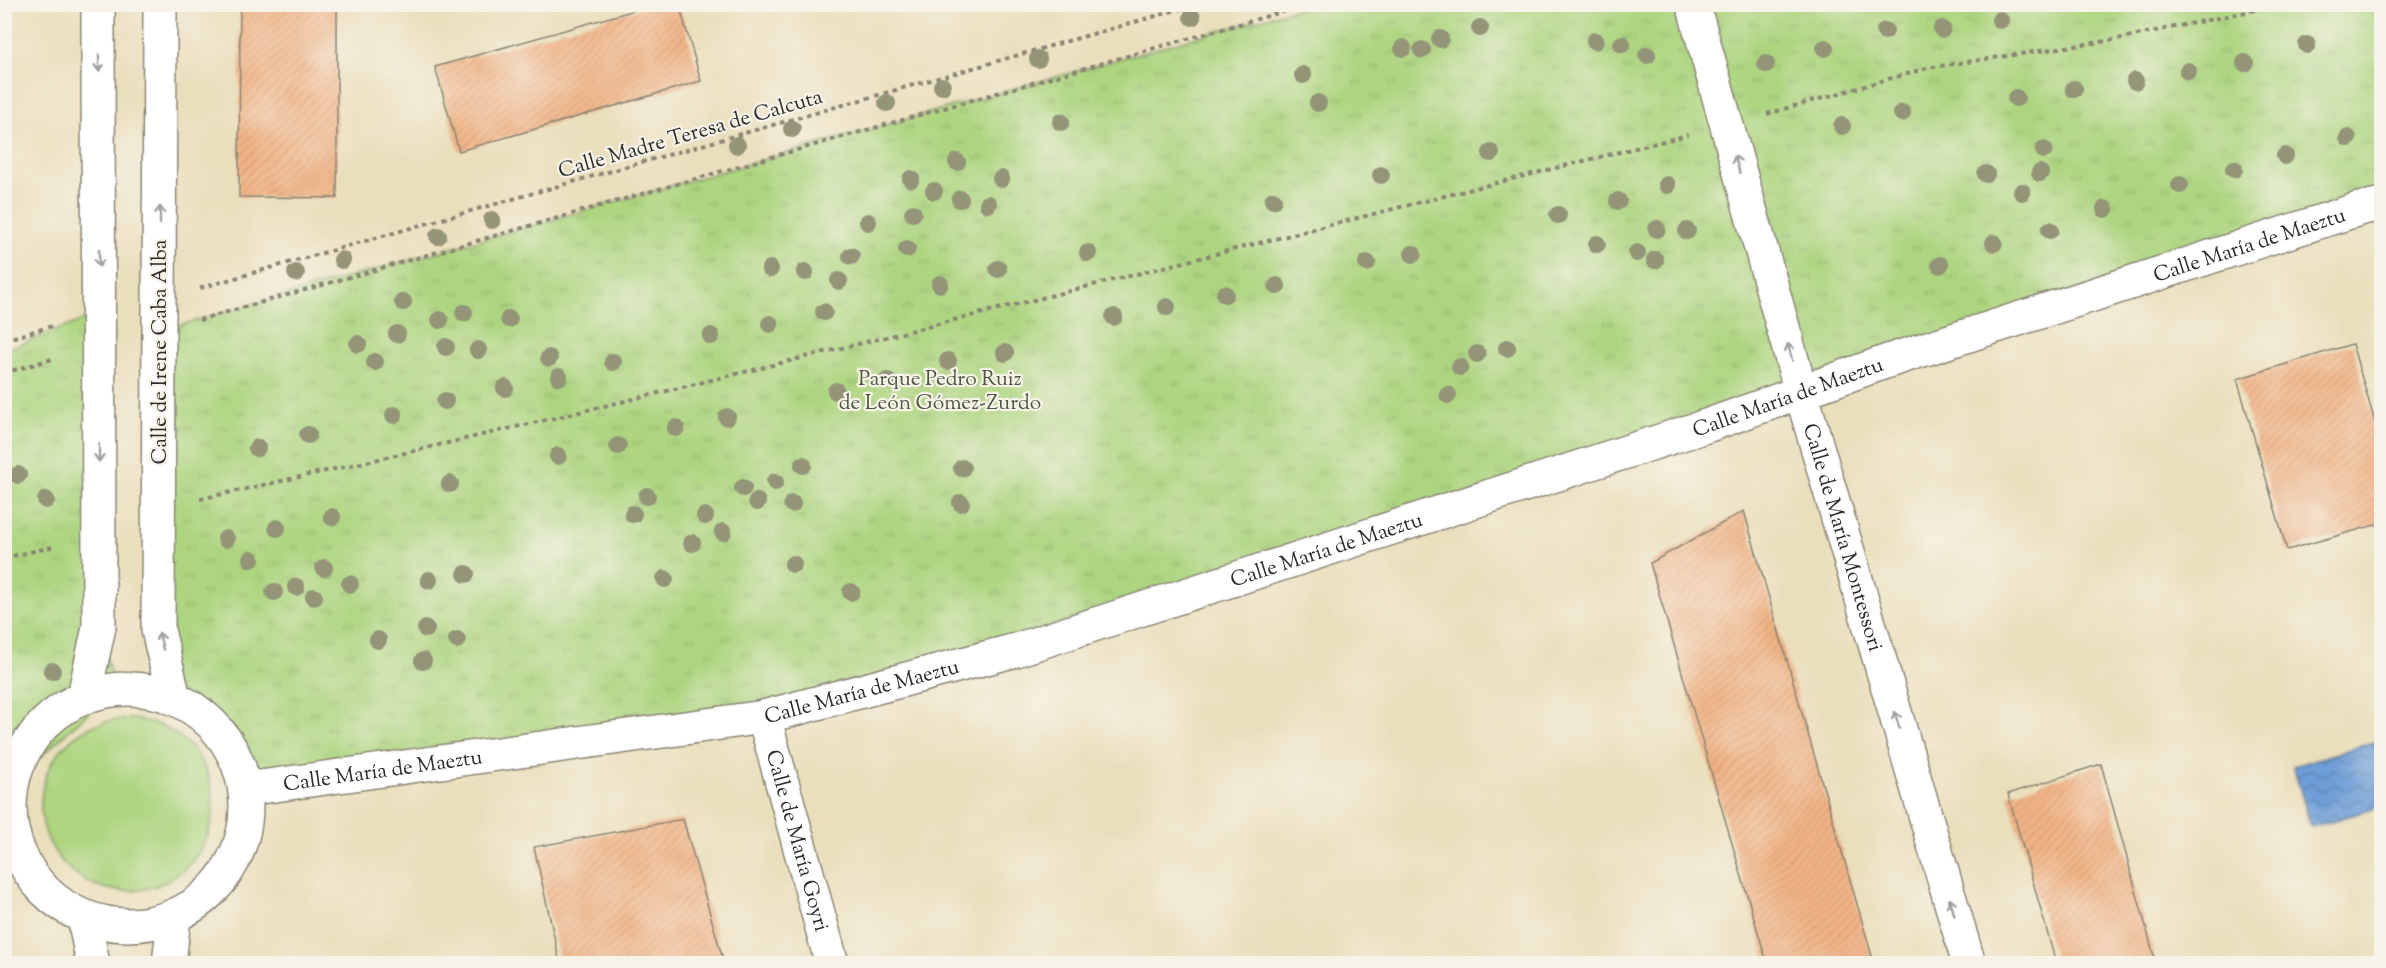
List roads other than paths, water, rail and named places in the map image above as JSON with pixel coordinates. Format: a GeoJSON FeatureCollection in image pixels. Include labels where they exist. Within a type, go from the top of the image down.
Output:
{"type":"FeatureCollection","features":[{"type":"Feature","properties":{"kind":"street"},"geometry":{"type":"LineString","coordinates":[[84,696],[99,627],[98,4]]}},
{"type":"Feature","properties":{"kind":"street","name":"Calle de Irene Caba Alba"},"geometry":{"type":"LineString","coordinates":[[160,4],[158,630],[174,698]]}},
{"type":"Feature","properties":{"kind":"street","name":"Calle de María Montessori"},"geometry":{"type":"LineString","coordinates":[[1693,4],[1801,392],[1969,963]]}},
{"type":"Feature","properties":{"kind":"street","name":"Calle María de Maeztu"},"geometry":{"type":"LineString","coordinates":[[246,789],[764,717],[1016,650],[1710,425],[1899,358],[2359,209],[2382,204]]}},
{"type":"Feature","properties":{"kind":"street"},"geometry":{"type":"LineString","coordinates":[[114,689],[144,690],[174,698],[208,719],[233,750],[246,789],[245,828],[232,865],[207,896],[174,917],[144,925],[113,925],[84,917],[56,902],[34,879],[18,852],[7,822],[12,783],[26,746],[51,717],[84,696],[114,689]]}},
{"type":"Feature","properties":{"kind":"street","name":"Calle de María Goyri"},"geometry":{"type":"LineString","coordinates":[[764,717],[832,963]]}},
{"type":"Feature","properties":{"kind":"street"},"geometry":{"type":"LineString","coordinates":[[84,917],[93,963]]}},
{"type":"Feature","properties":{"kind":"street"},"geometry":{"type":"LineString","coordinates":[[169,963],[174,917]]}},
{"type":"Feature","properties":{"kind":"water"},"geometry":{"type":"Polygon","coordinates":[[[2381,740],[2381,807],[2311,827],[2293,766],[2381,740]]]}},
{"type":"Feature","properties":{"kind":"park label","name":"Parque Pedro Ruiz de León Gómez-Zurdo"},"geometry":{"type":"Point","coordinates":[940,390]}}]}
